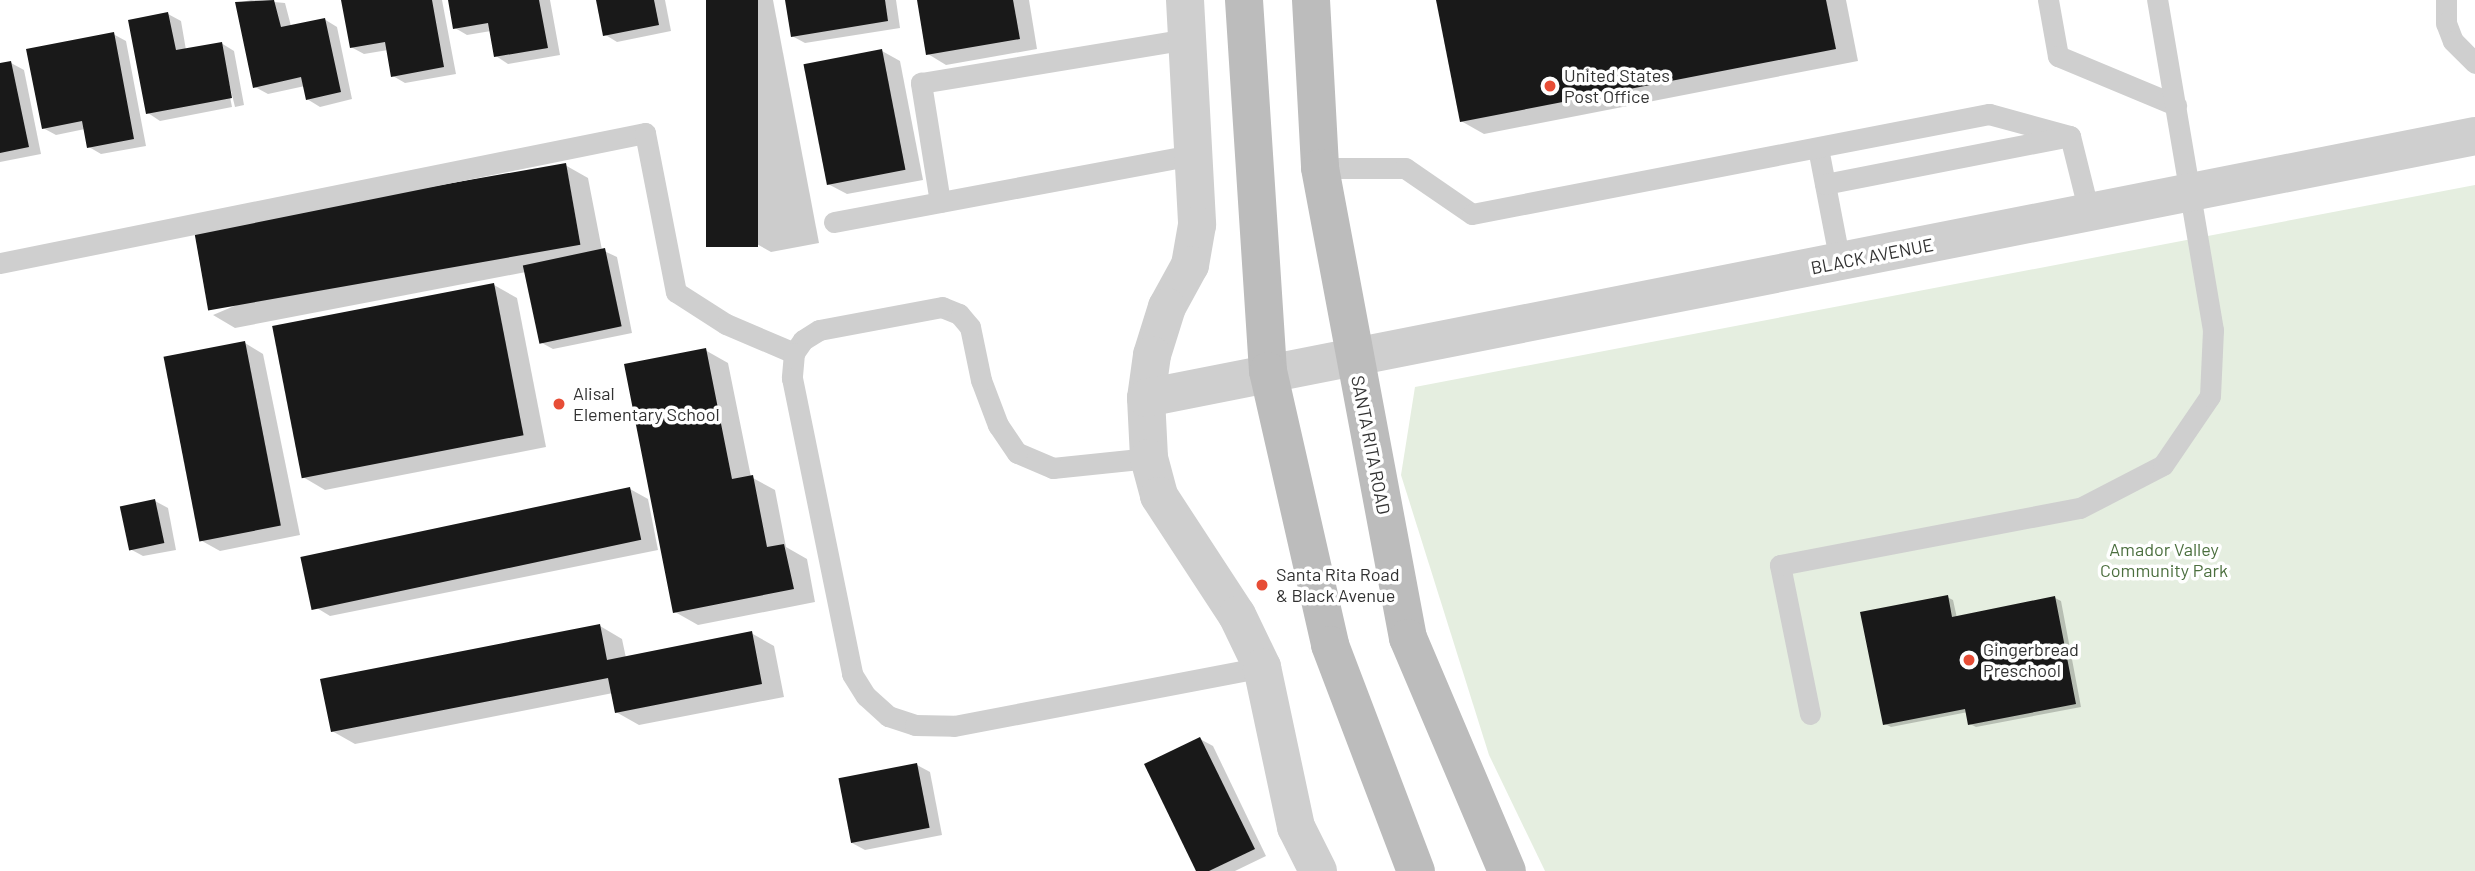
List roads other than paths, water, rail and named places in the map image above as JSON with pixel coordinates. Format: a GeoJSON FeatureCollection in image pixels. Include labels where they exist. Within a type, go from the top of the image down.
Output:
{"type":"FeatureCollection","features":[{"type":"Feature","properties":{"kind":"main road"},"geometry":{"type":"LineString","coordinates":[[1244,0],[1268,372],[1330,645],[1416,871]]}},
{"type":"Feature","properties":{"kind":"main road","name":"SANTA RITA ROAD"},"geometry":{"type":"LineString","coordinates":[[1311,0],[1320,168],[1408,638],[1507,871]]}},
{"type":"Feature","properties":{"kind":"street"},"geometry":{"type":"LineString","coordinates":[[1185,0],[1197,225],[1190,265],[1167,307],[1152,355],[1146,398],[1149,458],[1159,496],[1237,615],[1262,667],[1296,827],[1318,871]]}},
{"type":"Feature","properties":{"kind":"street","name":"BLACK AVENUE"},"geometry":{"type":"LineString","coordinates":[[1146,398],[1268,372],[1355,359],[2475,136]]}},
{"type":"Feature","properties":{"kind":"lane"},"geometry":{"type":"LineString","coordinates":[[2048,0],[2058,56],[2176,105]]}},
{"type":"Feature","properties":{"kind":"lane"},"geometry":{"type":"LineString","coordinates":[[1810,714],[1780,565],[2080,508],[2163,465],[2210,396],[2213,330],[2192,192],[2157,0]]}},
{"type":"Feature","properties":{"kind":"lane"},"geometry":{"type":"LineString","coordinates":[[2446,0],[2446,23],[2453,41],[2475,63]]}},
{"type":"Feature","properties":{"kind":"lane"},"geometry":{"type":"LineString","coordinates":[[940,202],[921,83],[1186,38]]}},
{"type":"Feature","properties":{"kind":"lane"},"geometry":{"type":"LineString","coordinates":[[1320,168],[1405,167],[1472,214],[1989,114],[2070,136]]}},
{"type":"Feature","properties":{"kind":"lane"},"geometry":{"type":"LineString","coordinates":[[0,263],[645,133],[676,292],[726,324],[794,353]]}},
{"type":"Feature","properties":{"kind":"lane"},"geometry":{"type":"LineString","coordinates":[[1825,184],[2070,136]]}},
{"type":"Feature","properties":{"kind":"lane"},"geometry":{"type":"LineString","coordinates":[[2070,136],[2089,212]]}},
{"type":"Feature","properties":{"kind":"lane"},"geometry":{"type":"LineString","coordinates":[[1818,148],[1840,262]]}},
{"type":"Feature","properties":{"kind":"lane"},"geometry":{"type":"LineString","coordinates":[[834,222],[1193,155]]}},
{"type":"Feature","properties":{"kind":"lane"},"geometry":{"type":"LineString","coordinates":[[1149,458],[1053,468],[1017,453],[994,414],[970,327],[959,314],[942,306],[819,330],[794,353],[792,378],[852,674],[866,696],[888,716],[915,725],[954,726],[1262,667]]}},
{"type":"Feature","properties":{"kind":"place","name":"United States Post Office"},"geometry":{"type":"Point","coordinates":[1550,86]}},
{"type":"Feature","properties":{"kind":"place","name":"Alisal Elementary School"},"geometry":{"type":"Point","coordinates":[559,404]}},
{"type":"Feature","properties":{"kind":"place","name":"Santa Rita Road & Black Avenue"},"geometry":{"type":"Point","coordinates":[1262,585]}},
{"type":"Feature","properties":{"kind":"place","name":"Gingerbread Preschool"},"geometry":{"type":"Point","coordinates":[1969,660]}},
{"type":"Feature","properties":{"kind":"park label","name":"Amador Valley Community Park"},"geometry":{"type":"Point","coordinates":[2164,560]}}]}
